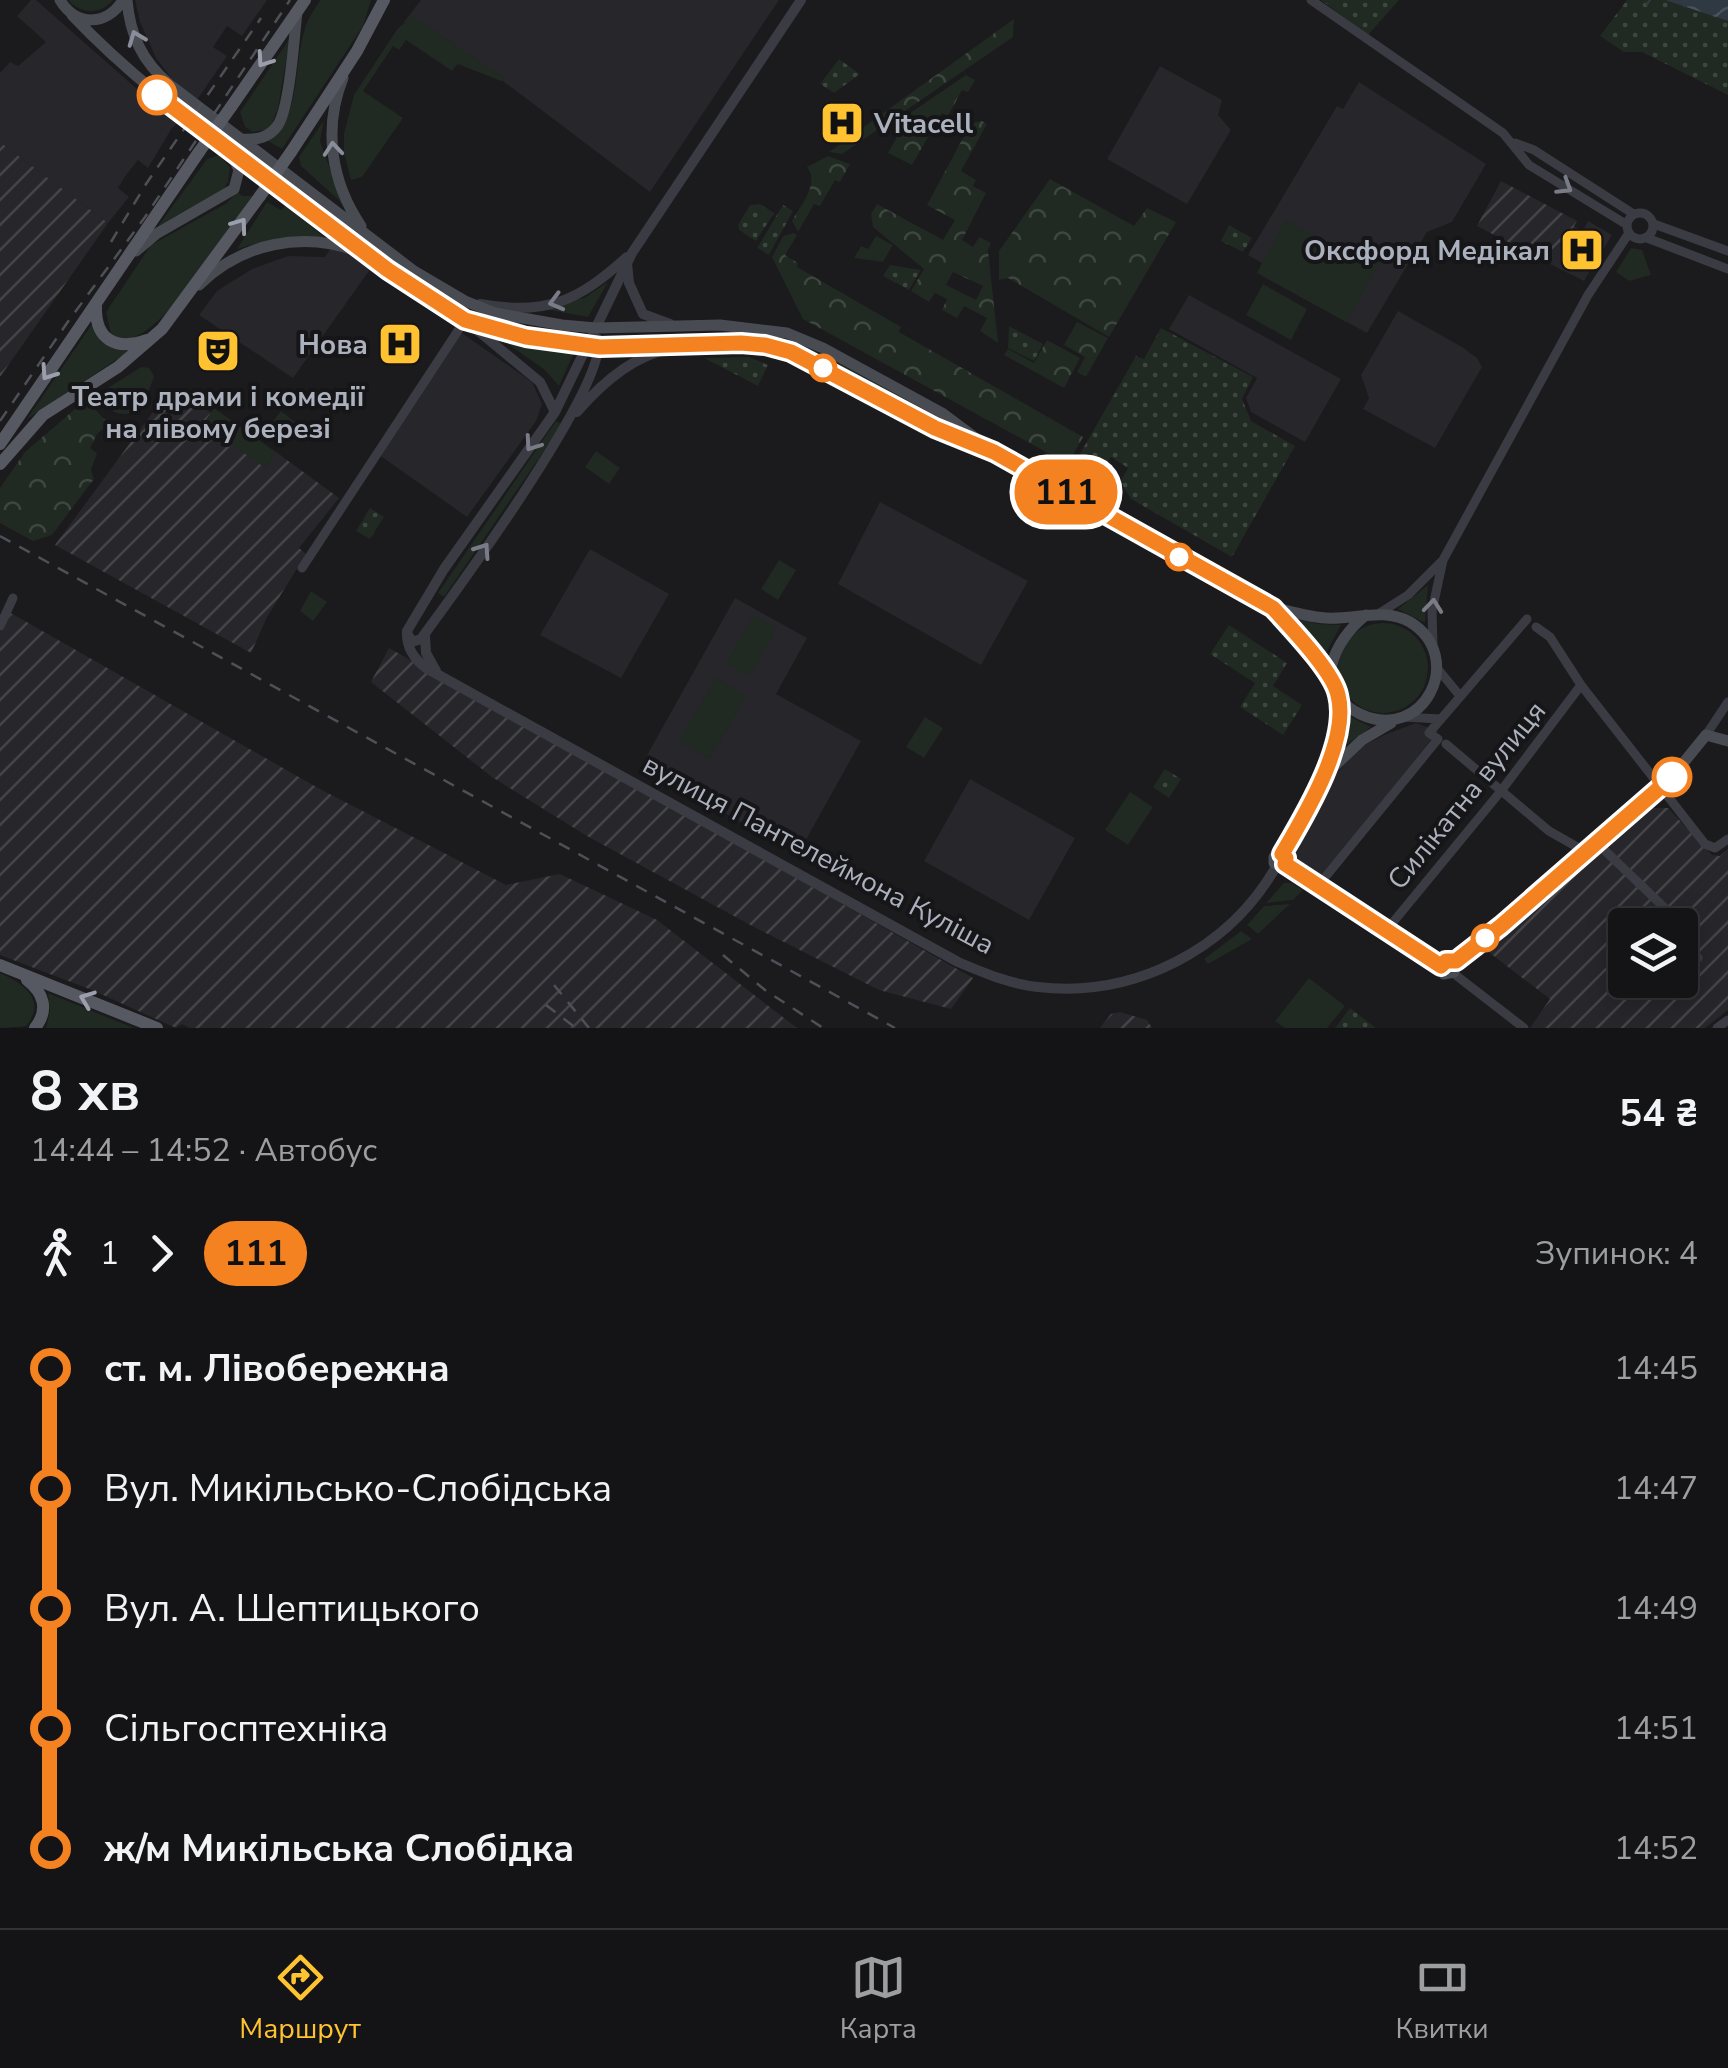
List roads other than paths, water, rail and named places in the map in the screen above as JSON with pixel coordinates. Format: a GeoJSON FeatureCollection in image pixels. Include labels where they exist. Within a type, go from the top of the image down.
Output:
{"type":"FeatureCollection","features":[{"type":"Feature","properties":{"kind":"main road"},"geometry":{"type":"LineString","coordinates":[[63,6],[82,20],[105,18],[125,0]]}},
{"type":"Feature","properties":{"kind":"main road"},"geometry":{"type":"LineString","coordinates":[[125,0],[132,31],[152,70],[414,271],[465,301],[495,314],[596,328],[720,325],[798,336],[942,414],[994,452],[1273,608],[1322,618],[1372,615],[1410,622],[1434,654],[1437,668],[1432,691],[1425,702],[1401,718],[1371,718],[1353,710],[1304,642],[1273,608]]}},
{"type":"Feature","properties":{"kind":"main road"},"geometry":{"type":"LineString","coordinates":[[0,464],[43,416],[118,367],[153,338],[190,295],[357,51],[376,0]]}},
{"type":"Feature","properties":{"kind":"main road"},"geometry":{"type":"LineString","coordinates":[[370,238],[356,218],[336,172],[331,144],[339,88],[384,0]]}},
{"type":"Feature","properties":{"kind":"main road"},"geometry":{"type":"LineString","coordinates":[[63,6],[144,85],[418,291],[465,320],[526,337],[594,346],[753,344],[791,352],[935,428],[994,452]]}},
{"type":"Feature","properties":{"kind":"main road"},"geometry":{"type":"LineString","coordinates":[[237,137],[257,139],[268,134],[284,114],[301,6]]}},
{"type":"Feature","properties":{"kind":"main road"},"geometry":{"type":"LineString","coordinates":[[0,444],[301,6]]}},
{"type":"Feature","properties":{"kind":"main road"},"geometry":{"type":"LineString","coordinates":[[118,272],[156,234],[234,188],[239,170],[228,148]]}},
{"type":"Feature","properties":{"kind":"main road"},"geometry":{"type":"LineString","coordinates":[[190,295],[222,267],[247,253],[282,242],[329,241],[368,254]]}},
{"type":"Feature","properties":{"kind":"main road"},"geometry":{"type":"LineString","coordinates":[[96,303],[100,332],[111,343],[128,346],[153,338]]}},
{"type":"Feature","properties":{"kind":"main road"},"geometry":{"type":"LineString","coordinates":[[1336,690],[1333,654],[1341,638],[1372,615]]}},
{"type":"Feature","properties":{"kind":"main road","name":"вулиця Пантелеймона Куліша"},"geometry":{"type":"LineString","coordinates":[[1281,861],[1324,776],[1336,740],[1336,690]]}},
{"type":"Feature","properties":{"kind":"main road","name":"вулиця Пантелеймона Куліша"},"geometry":{"type":"LineString","coordinates":[[1324,776],[1362,740],[1401,718]]}},
{"type":"Feature","properties":{"kind":"main road"},"geometry":{"type":"LineString","coordinates":[[1281,861],[1385,932],[1449,968],[1663,788],[1706,735],[1728,741]]}},
{"type":"Feature","properties":{"kind":"main road"},"geometry":{"type":"LineString","coordinates":[[0,965],[157,1028]]}},
{"type":"Feature","properties":{"kind":"main road"},"geometry":{"type":"LineString","coordinates":[[17,973],[42,996],[42,1018],[35,1028]]}},
{"type":"Feature","properties":{"kind":"street"},"geometry":{"type":"LineString","coordinates":[[573,416],[596,328],[629,258],[800,0]]}},
{"type":"Feature","properties":{"kind":"street"},"geometry":{"type":"LineString","coordinates":[[1310,0],[1503,132],[1529,165],[1626,228],[1728,269]]}},
{"type":"Feature","properties":{"kind":"street"},"geometry":{"type":"LineString","coordinates":[[1513,142],[1534,150],[1632,213],[1728,251]]}},
{"type":"Feature","properties":{"kind":"street"},"geometry":{"type":"LineString","coordinates":[[1434,654],[1432,612],[1443,560],[1632,213]]}},
{"type":"Feature","properties":{"kind":"street"},"geometry":{"type":"LineString","coordinates":[[1647,238],[1654,233],[1654,224]]}},
{"type":"Feature","properties":{"kind":"street"},"geometry":{"type":"LineString","coordinates":[[465,301],[498,307],[558,303],[582,294],[629,258]]}},
{"type":"Feature","properties":{"kind":"street"},"geometry":{"type":"LineString","coordinates":[[629,258],[632,291],[644,314],[676,326]]}},
{"type":"Feature","properties":{"kind":"street"},"geometry":{"type":"LineString","coordinates":[[302,568],[465,320],[540,382],[554,412]]}},
{"type":"Feature","properties":{"kind":"street"},"geometry":{"type":"LineString","coordinates":[[594,346],[554,412],[444,569],[406,631],[408,639],[417,642],[428,630],[573,416],[608,380],[639,359],[687,344]]}},
{"type":"Feature","properties":{"kind":"street"},"geometry":{"type":"LineString","coordinates":[[1372,615],[1408,594],[1443,560]]}},
{"type":"Feature","properties":{"kind":"street"},"geometry":{"type":"LineString","coordinates":[[0,626],[12,598]]}},
{"type":"Feature","properties":{"kind":"street"},"geometry":{"type":"LineString","coordinates":[[1318,886],[1438,739],[1429,733],[1526,619]]}},
{"type":"Feature","properties":{"kind":"street"},"geometry":{"type":"LineString","coordinates":[[1536,627],[1550,638],[1581,685],[1705,844],[1715,848],[1728,840]]}},
{"type":"Feature","properties":{"kind":"street"},"geometry":{"type":"LineString","coordinates":[[428,630],[426,653],[438,674]]}},
{"type":"Feature","properties":{"kind":"street","name":"вулиця Пантелеймона Куліша"},"geometry":{"type":"LineString","coordinates":[[406,631],[413,655],[438,674],[958,962],[1021,984],[1082,988],[1132,980],[1166,967],[1210,941],[1238,917],[1281,861]]}},
{"type":"Feature","properties":{"kind":"street"},"geometry":{"type":"LineString","coordinates":[[1437,668],[1460,696]]}},
{"type":"Feature","properties":{"kind":"street","name":"Силікатна вулиця"},"geometry":{"type":"LineString","coordinates":[[1385,932],[1501,791],[1581,685]]}},
{"type":"Feature","properties":{"kind":"street"},"geometry":{"type":"LineString","coordinates":[[1706,735],[1728,702]]}},
{"type":"Feature","properties":{"kind":"street"},"geometry":{"type":"LineString","coordinates":[[1401,718],[1440,719]]}},
{"type":"Feature","properties":{"kind":"street"},"geometry":{"type":"LineString","coordinates":[[1446,744],[1548,830],[1586,852]]}},
{"type":"Feature","properties":{"kind":"street"},"geometry":{"type":"LineString","coordinates":[[1597,842],[1665,908]]}},
{"type":"Feature","properties":{"kind":"street"},"geometry":{"type":"LineString","coordinates":[[1449,968],[1524,1028]]}},
{"type":"Feature","properties":{"kind":"street"},"geometry":{"type":"LineString","coordinates":[[1716,1028],[1728,1020]]}},
{"type":"Feature","properties":{"kind":"water"},"geometry":{"type":"Polygon","coordinates":[[[1665,0],[1728,0],[1728,21],[1665,0]]]}},
{"type":"Feature","properties":{"kind":"waterway"},"geometry":{"type":"LineString","coordinates":[[1647,4],[1650,0]]}},
{"type":"Feature","properties":{"kind":"railway"},"geometry":{"type":"LineString","coordinates":[[0,421],[145,217],[290,0]]}},
{"type":"Feature","properties":{"kind":"railway"},"geometry":{"type":"LineString","coordinates":[[111,242],[146,184],[261,18]]}},
{"type":"Feature","properties":{"kind":"railway"},"geometry":{"type":"LineString","coordinates":[[0,536],[895,1028]]}},
{"type":"Feature","properties":{"kind":"railway"},"geometry":{"type":"LineString","coordinates":[[723,955],[765,990],[823,1028]]}},
{"type":"Feature","properties":{"kind":"railway"},"geometry":{"type":"LineString","coordinates":[[554,985],[589,1028]]}},
{"type":"Feature","properties":{"kind":"railway"},"geometry":{"type":"LineString","coordinates":[[546,1005],[576,1028]]}},
{"type":"Feature","properties":{"kind":"place","name":"Vitacell"},"geometry":{"type":"Point","coordinates":[842,123]}},
{"type":"Feature","properties":{"kind":"place","name":"Оксфорд Медікал"},"geometry":{"type":"Point","coordinates":[1582,250]}},
{"type":"Feature","properties":{"kind":"place","name":"Нова"},"geometry":{"type":"Point","coordinates":[400,344]}},
{"type":"Feature","properties":{"kind":"place","name":"Театр драми і комедії на лівому березі"},"geometry":{"type":"Point","coordinates":[218,351]}}]}
